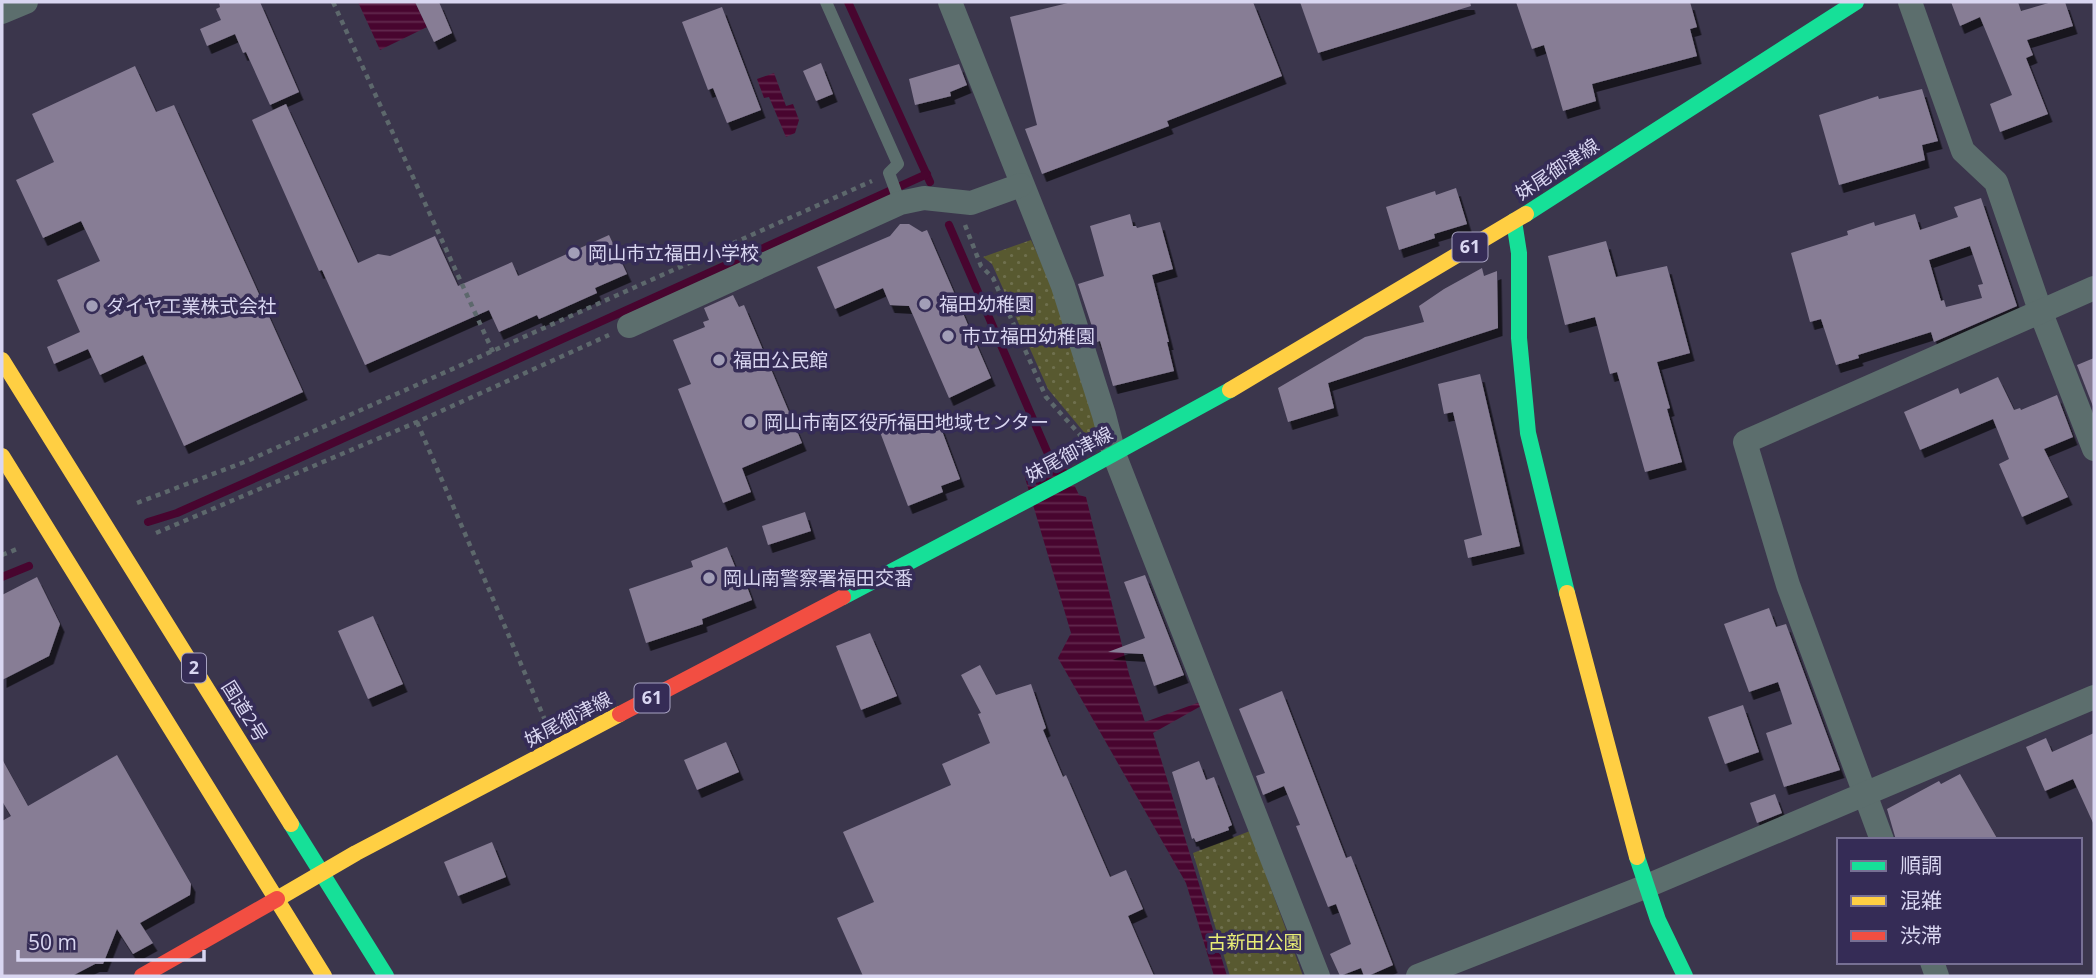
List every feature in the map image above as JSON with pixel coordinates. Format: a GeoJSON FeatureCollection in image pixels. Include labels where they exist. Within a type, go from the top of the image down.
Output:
{"type":"FeatureCollection","features":[{"type":"Feature","properties":{"kind":"main road","name":"妹尾御津線"},"geometry":{"type":"LineString","coordinates":[[142,976],[367,846],[1073,476],[1259,374],[1514,221],[1856,2]]}},
{"type":"Feature","properties":{"kind":"main road"},"geometry":{"type":"LineString","coordinates":[[1514,221],[1519,253],[1519,338],[1528,433],[1553,545],[1636,854],[1658,920],[1685,976]]}},
{"type":"Feature","properties":{"kind":"main road","name":"国道2号"},"geometry":{"type":"LineString","coordinates":[[2,360],[386,976]]}},
{"type":"Feature","properties":{"kind":"main road"},"geometry":{"type":"LineString","coordinates":[[2,456],[324,976]]}},
{"type":"Feature","properties":{"kind":"street"},"geometry":{"type":"LineString","coordinates":[[2,12],[26,2]]}},
{"type":"Feature","properties":{"kind":"street"},"geometry":{"type":"LineString","coordinates":[[950,2],[1063,286],[1114,454],[1318,976]]}},
{"type":"Feature","properties":{"kind":"street"},"geometry":{"type":"LineString","coordinates":[[1910,2],[1964,151],[1996,182],[2041,313],[2094,449]]}},
{"type":"Feature","properties":{"kind":"street"},"geometry":{"type":"LineString","coordinates":[[629,326],[899,199],[924,198],[971,203],[1021,185]]}},
{"type":"Feature","properties":{"kind":"street"},"geometry":{"type":"LineString","coordinates":[[1881,838],[1788,585],[1745,442],[2094,288]]}},
{"type":"Feature","properties":{"kind":"street"},"geometry":{"type":"LineString","coordinates":[[1418,976],[1647,886],[2094,698]]}},
{"type":"Feature","properties":{"kind":"lane"},"geometry":{"type":"LineString","coordinates":[[826,2],[898,164],[890,176],[899,199]]}},
{"type":"Feature","properties":{"kind":"path"},"geometry":{"type":"LineString","coordinates":[[332,2],[494,352]]}},
{"type":"Feature","properties":{"kind":"path"},"geometry":{"type":"LineString","coordinates":[[137,503],[247,461],[890,176]]}},
{"type":"Feature","properties":{"kind":"path"},"geometry":{"type":"LineString","coordinates":[[955,202],[982,266],[993,278],[1046,397],[1090,446]]}},
{"type":"Feature","properties":{"kind":"path"},"geometry":{"type":"LineString","coordinates":[[156,533],[417,422],[629,326]]}},
{"type":"Feature","properties":{"kind":"path"},"geometry":{"type":"LineString","coordinates":[[417,422],[557,748]]}},
{"type":"Feature","properties":{"kind":"path"},"geometry":{"type":"LineString","coordinates":[[2,555],[17,549]]}},
{"type":"Feature","properties":{"kind":"green space"},"geometry":{"type":"Polygon","coordinates":[[[1031,240],[1057,296],[1097,429],[1088,437],[1048,389],[992,264],[983,257],[1031,240]]]}},
{"type":"Feature","properties":{"kind":"green space","name":"古新田公園"},"geometry":{"type":"Polygon","coordinates":[[[1250,831],[1303,976],[1230,976],[1193,853],[1250,831]]]}},
{"type":"Feature","properties":{"kind":"shaded area"},"geometry":{"type":"Polygon","coordinates":[[[358,2],[415,2],[427,27],[380,50],[358,2]]]}},
{"type":"Feature","properties":{"kind":"shaded area"},"geometry":{"type":"Polygon","coordinates":[[[774,73],[786,106],[793,104],[799,120],[795,133],[786,137],[769,97],[764,98],[757,79],[774,73]]]}},
{"type":"Feature","properties":{"kind":"shaded area"},"geometry":{"type":"Polygon","coordinates":[[[1058,451],[1079,495],[1086,497],[1129,674],[1145,722],[1200,702],[1201,706],[1153,733],[1227,976],[1214,976],[1186,883],[1058,658],[1071,633],[1023,471],[1058,451]]]}},
{"type":"Feature","properties":{"kind":"building"},"geometry":{"type":"Polygon","coordinates":[[[219,2],[260,2],[299,92],[270,105],[235,34],[207,46],[200,29],[221,20],[216,9],[220,7],[219,2]]]}},
{"type":"Feature","properties":{"kind":"building"},"geometry":{"type":"Polygon","coordinates":[[[415,2],[439,2],[452,33],[434,42],[415,2]]]}},
{"type":"Feature","properties":{"kind":"building"},"geometry":{"type":"Polygon","coordinates":[[[1072,2],[1253,2],[1282,76],[1167,121],[1169,126],[1042,174],[1025,129],[1037,125],[1010,17],[1072,2]]]}},
{"type":"Feature","properties":{"kind":"building"},"geometry":{"type":"Polygon","coordinates":[[[1300,2],[1470,2],[1471,6],[1318,53],[1300,2]]]}},
{"type":"Feature","properties":{"kind":"building"},"geometry":{"type":"Polygon","coordinates":[[[1516,2],[1690,2],[1697,27],[1690,29],[1697,56],[1592,84],[1596,101],[1563,111],[1544,45],[1532,49],[1516,2]]]}},
{"type":"Feature","properties":{"kind":"building"},"geometry":{"type":"Polygon","coordinates":[[[1951,2],[2018,2],[2021,11],[2052,2],[2065,2],[2073,26],[2027,40],[2033,55],[2026,58],[2048,114],[2000,132],[1990,104],[2012,95],[1980,17],[1960,26],[1951,2]]]}},
{"type":"Feature","properties":{"kind":"building"},"geometry":{"type":"Polygon","coordinates":[[[722,7],[761,110],[727,123],[713,88],[708,90],[682,22],[722,7]]]}},
{"type":"Feature","properties":{"kind":"building"},"geometry":{"type":"Polygon","coordinates":[[[821,63],[833,94],[816,101],[803,71],[821,63]]]}},
{"type":"Feature","properties":{"kind":"building"},"geometry":{"type":"Polygon","coordinates":[[[959,64],[967,85],[950,92],[951,96],[915,105],[909,79],[959,64]]]}},
{"type":"Feature","properties":{"kind":"building"},"geometry":{"type":"Polygon","coordinates":[[[135,66],[156,112],[174,105],[303,392],[184,446],[143,355],[100,375],[88,349],[54,364],[47,347],[80,332],[57,280],[100,261],[81,221],[43,238],[16,180],[54,162],[32,114],[135,66]]]}},
{"type":"Feature","properties":{"kind":"building"},"geometry":{"type":"Polygon","coordinates":[[[1922,89],[1938,141],[1922,145],[1925,160],[1839,185],[1819,115],[1878,96],[1879,99],[1922,89]]]}},
{"type":"Feature","properties":{"kind":"building"},"geometry":{"type":"Polygon","coordinates":[[[286,104],[358,263],[378,254],[390,256],[435,236],[458,286],[512,262],[518,276],[609,235],[627,274],[595,288],[597,293],[539,319],[537,315],[499,332],[489,310],[365,365],[322,270],[319,271],[252,120],[286,104]]]}},
{"type":"Feature","properties":{"kind":"building"},"geometry":{"type":"Polygon","coordinates":[[[1456,188],[1467,224],[1434,234],[1435,238],[1399,250],[1386,207],[1435,191],[1436,195],[1456,188]]]}},
{"type":"Feature","properties":{"kind":"building"},"geometry":{"type":"Polygon","coordinates":[[[1981,198],[2017,306],[1934,342],[1931,332],[1858,355],[1859,358],[1836,365],[1821,319],[1810,322],[1791,253],[1848,235],[1847,231],[1874,222],[1875,226],[1915,214],[1920,230],[1958,217],[1954,207],[1981,198]],[[1970,246],[1929,260],[1941,301],[1944,300],[1946,307],[1982,298],[1978,285],[1983,284],[1970,246]]]}},
{"type":"Feature","properties":{"kind":"building"},"geometry":{"type":"Polygon","coordinates":[[[1130,214],[1133,226],[1137,228],[1160,222],[1173,269],[1152,275],[1174,371],[1113,386],[1100,341],[1097,342],[1078,284],[1104,276],[1090,226],[1130,214]]]}},
{"type":"Feature","properties":{"kind":"building","name":"市立福田幼稚園"},"geometry":{"type":"Polygon","coordinates":[[[900,224],[909,224],[922,232],[927,230],[991,378],[949,398],[909,306],[890,305],[883,288],[835,309],[817,267],[890,236],[900,224]]]}},
{"type":"Feature","properties":{"kind":"building"},"geometry":{"type":"Polygon","coordinates":[[[1606,241],[1616,277],[1667,266],[1690,353],[1657,362],[1682,462],[1645,472],[1617,372],[1610,374],[1595,317],[1565,325],[1548,256],[1606,241]]]}},
{"type":"Feature","properties":{"kind":"building"},"geometry":{"type":"Polygon","coordinates":[[[1482,268],[1484,276],[1497,271],[1498,328],[1328,383],[1334,408],[1288,422],[1278,388],[1365,337],[1424,322],[1419,306],[1482,268]]]}},
{"type":"Feature","properties":{"kind":"building","name":"福田公民館"},"geometry":{"type":"Polygon","coordinates":[[[733,295],[739,307],[744,305],[802,443],[742,468],[751,492],[723,503],[678,389],[691,384],[673,340],[705,327],[703,322],[709,320],[704,308],[733,295]]]}},
{"type":"Feature","properties":{"kind":"building"},"geometry":{"type":"Polygon","coordinates":[[[2094,358],[2094,409],[2077,365],[2094,358]]]}},
{"type":"Feature","properties":{"kind":"building"},"geometry":{"type":"Polygon","coordinates":[[[1480,374],[1520,546],[1468,558],[1464,540],[1482,535],[1453,412],[1444,414],[1438,384],[1480,374]]]}},
{"type":"Feature","properties":{"kind":"building"},"geometry":{"type":"Polygon","coordinates":[[[1998,377],[2014,410],[2021,410],[2057,395],[2073,437],[2044,449],[2068,497],[2022,517],[1999,464],[2009,459],[1993,419],[1920,450],[1904,412],[1958,388],[1960,394],[1998,377]]]}},
{"type":"Feature","properties":{"kind":"building"},"geometry":{"type":"Polygon","coordinates":[[[935,412],[960,479],[941,486],[943,492],[908,506],[880,432],[935,412]]]}},
{"type":"Feature","properties":{"kind":"building"},"geometry":{"type":"Polygon","coordinates":[[[805,512],[811,531],[768,545],[762,526],[805,512]]]}},
{"type":"Feature","properties":{"kind":"building"},"geometry":{"type":"Polygon","coordinates":[[[727,547],[736,569],[740,568],[752,600],[702,619],[703,624],[646,643],[629,589],[693,567],[691,561],[727,547]]]}},
{"type":"Feature","properties":{"kind":"building"},"geometry":{"type":"Polygon","coordinates":[[[1145,575],[1184,675],[1154,686],[1143,654],[1108,652],[1145,638],[1124,582],[1145,575]]]}},
{"type":"Feature","properties":{"kind":"building"},"geometry":{"type":"Polygon","coordinates":[[[37,577],[60,624],[49,656],[2,680],[2,595],[37,577]]]}},
{"type":"Feature","properties":{"kind":"building"},"geometry":{"type":"Polygon","coordinates":[[[1769,608],[1776,627],[1786,624],[1840,770],[1784,787],[1766,733],[1792,724],[1778,682],[1749,692],[1724,624],[1769,608]]]}},
{"type":"Feature","properties":{"kind":"building"},"geometry":{"type":"Polygon","coordinates":[[[373,616],[403,684],[368,699],[338,631],[373,616]]]}},
{"type":"Feature","properties":{"kind":"building"},"geometry":{"type":"Polygon","coordinates":[[[870,633],[897,696],[861,710],[836,646],[870,633]]]}},
{"type":"Feature","properties":{"kind":"building"},"geometry":{"type":"Polygon","coordinates":[[[980,665],[996,695],[1031,684],[1046,728],[1043,730],[1063,777],[1066,775],[1110,877],[1126,870],[1143,909],[1128,916],[1154,976],[863,976],[837,918],[874,902],[843,832],[951,785],[942,764],[990,743],[978,714],[981,713],[961,675],[980,665]]]}},
{"type":"Feature","properties":{"kind":"building"},"geometry":{"type":"Polygon","coordinates":[[[1282,691],[1346,858],[1351,856],[1393,965],[1368,976],[1364,976],[1361,968],[1340,976],[1330,954],[1351,944],[1336,904],[1328,907],[1296,826],[1300,825],[1284,786],[1263,795],[1256,776],[1265,773],[1239,709],[1282,691]]]}},
{"type":"Feature","properties":{"kind":"building"},"geometry":{"type":"Polygon","coordinates":[[[1743,705],[1759,752],[1725,764],[1708,717],[1743,705]]]}},
{"type":"Feature","properties":{"kind":"building"},"geometry":{"type":"Polygon","coordinates":[[[2094,733],[2094,825],[2073,779],[2045,791],[2026,747],[2046,738],[2052,752],[2094,733]]]}},
{"type":"Feature","properties":{"kind":"building"},"geometry":{"type":"Polygon","coordinates":[[[726,742],[739,772],[697,790],[684,760],[726,742]]]}},
{"type":"Feature","properties":{"kind":"building"},"geometry":{"type":"Polygon","coordinates":[[[117,755],[191,884],[190,895],[140,923],[153,943],[133,954],[117,929],[103,964],[95,964],[72,976],[2,976],[2,821],[11,816],[2,801],[2,759],[28,806],[117,755]]]}},
{"type":"Feature","properties":{"kind":"building"},"geometry":{"type":"Polygon","coordinates":[[[1199,761],[1206,780],[1214,777],[1232,825],[1228,827],[1229,830],[1196,842],[1192,839],[1172,772],[1199,761]]]}},
{"type":"Feature","properties":{"kind":"building"},"geometry":{"type":"Polygon","coordinates":[[[1960,774],[1997,838],[1895,838],[1887,809],[1939,781],[1941,784],[1960,774]]]}},
{"type":"Feature","properties":{"kind":"building"},"geometry":{"type":"Polygon","coordinates":[[[1775,794],[1782,813],[1757,823],[1750,803],[1775,794]]]}},
{"type":"Feature","properties":{"kind":"building"},"geometry":{"type":"Polygon","coordinates":[[[492,842],[506,877],[458,896],[444,862],[492,842]]]}},
{"type":"Feature","properties":{"kind":"waterway"},"geometry":{"type":"LineString","coordinates":[[848,2],[930,182]]}},
{"type":"Feature","properties":{"kind":"waterway"},"geometry":{"type":"LineString","coordinates":[[148,522],[177,513],[260,476],[927,174]]}},
{"type":"Feature","properties":{"kind":"waterway"},"geometry":{"type":"LineString","coordinates":[[949,225],[1052,463]]}},
{"type":"Feature","properties":{"kind":"waterway"},"geometry":{"type":"LineString","coordinates":[[2,577],[29,566]]}},
{"type":"Feature","properties":{"kind":"traffic: fast"},"geometry":{"type":"LineString","coordinates":[[1526,214],[1856,2]]}},
{"type":"Feature","properties":{"kind":"traffic: fast"},"geometry":{"type":"LineString","coordinates":[[1514,221],[1519,253],[1519,338],[1528,433],[1567,593]]}},
{"type":"Feature","properties":{"kind":"traffic: fast"},"geometry":{"type":"LineString","coordinates":[[843,597],[1230,390]]}},
{"type":"Feature","properties":{"kind":"traffic: fast"},"geometry":{"type":"LineString","coordinates":[[291,824],[386,976]]}},
{"type":"Feature","properties":{"kind":"traffic: fast"},"geometry":{"type":"LineString","coordinates":[[1637,857],[1658,920],[1685,976]]}},
{"type":"Feature","properties":{"kind":"traffic: slow"},"geometry":{"type":"LineString","coordinates":[[1230,390],[1526,214]]}},
{"type":"Feature","properties":{"kind":"traffic: slow"},"geometry":{"type":"LineString","coordinates":[[2,360],[291,824]]}},
{"type":"Feature","properties":{"kind":"traffic: slow"},"geometry":{"type":"LineString","coordinates":[[2,456],[324,976]]}},
{"type":"Feature","properties":{"kind":"traffic: slow"},"geometry":{"type":"LineString","coordinates":[[1567,593],[1637,857]]}},
{"type":"Feature","properties":{"kind":"traffic: slow"},"geometry":{"type":"LineString","coordinates":[[277,899],[356,853],[620,714]]}},
{"type":"Feature","properties":{"kind":"traffic: jam"},"geometry":{"type":"LineString","coordinates":[[620,714],[843,597]]}},
{"type":"Feature","properties":{"kind":"traffic: jam"},"geometry":{"type":"LineString","coordinates":[[142,976],[277,899]]}},
{"type":"Feature","properties":{"kind":"place","name":"岡山市立福田小学校"},"geometry":{"type":"Point","coordinates":[574,253]}},
{"type":"Feature","properties":{"kind":"place","name":"福田幼稚園"},"geometry":{"type":"Point","coordinates":[925,304]}},
{"type":"Feature","properties":{"kind":"place","name":"ダイヤ工業株式会社"},"geometry":{"type":"Point","coordinates":[92,306]}},
{"type":"Feature","properties":{"kind":"place","name":"市立福田幼稚園"},"geometry":{"type":"Point","coordinates":[948,336]}},
{"type":"Feature","properties":{"kind":"place","name":"福田公民館"},"geometry":{"type":"Point","coordinates":[719,360]}},
{"type":"Feature","properties":{"kind":"place","name":"岡山市南区役所福田地域センター"},"geometry":{"type":"Point","coordinates":[750,422]}},
{"type":"Feature","properties":{"kind":"place","name":"岡山南警察署福田交番"},"geometry":{"type":"Point","coordinates":[709,578]}}]}
